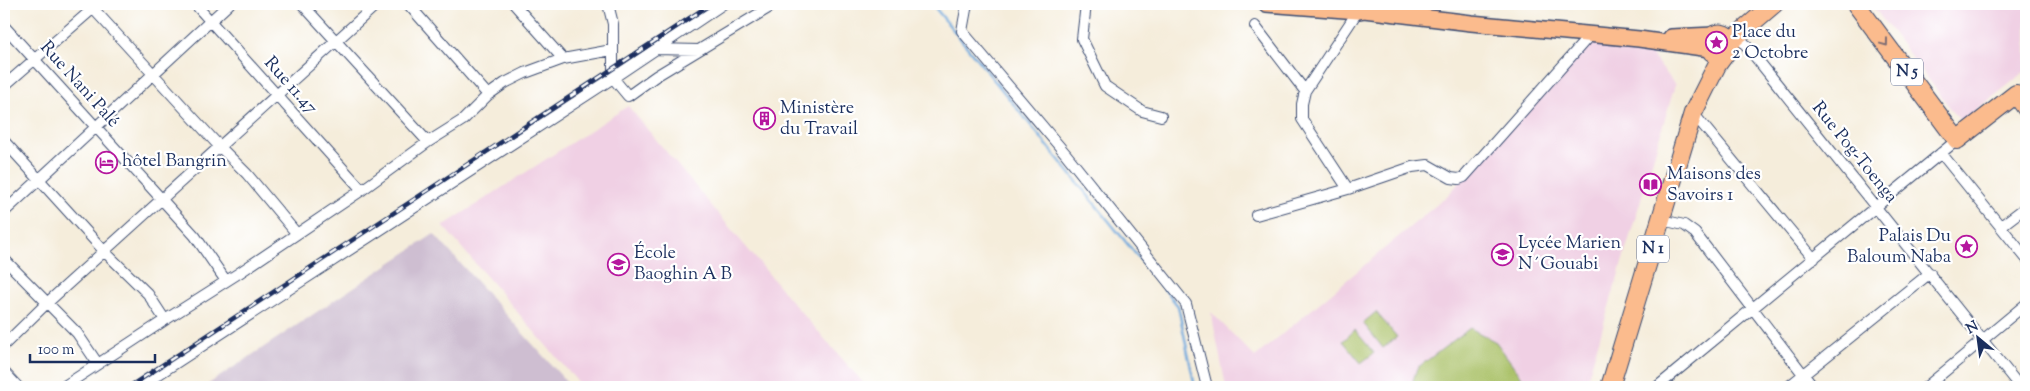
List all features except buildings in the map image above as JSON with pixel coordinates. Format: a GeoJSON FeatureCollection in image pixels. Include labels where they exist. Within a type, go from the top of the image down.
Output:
{"type":"FeatureCollection","features":[{"type":"Feature","properties":{"kind":"highway"},"geometry":{"type":"LineString","coordinates":[[1721,43],[1757,4]]}},
{"type":"Feature","properties":{"kind":"highway"},"geometry":{"type":"LineString","coordinates":[[1721,43],[1774,4]]}},
{"type":"Feature","properties":{"kind":"highway","name":"N 5"},"geometry":{"type":"LineString","coordinates":[[1856,4],[1958,140]]}},
{"type":"Feature","properties":{"kind":"highway","name":"N 1"},"geometry":{"type":"LineString","coordinates":[[1610,387],[1694,112],[1700,79],[1721,43]]}},
{"type":"Feature","properties":{"kind":"highway"},"geometry":{"type":"LineString","coordinates":[[1958,140],[2023,96]]}},
{"type":"Feature","properties":{"kind":"main road"},"geometry":{"type":"LineString","coordinates":[[1266,4],[1364,10],[1471,23],[1639,39],[1721,43]]}},
{"type":"Feature","properties":{"kind":"street","name":"Rue 11.47"},"geometry":{"type":"LineString","coordinates":[[195,4],[362,190]]}},
{"type":"Feature","properties":{"kind":"street"},"geometry":{"type":"LineString","coordinates":[[4,212],[229,4]]}},
{"type":"Feature","properties":{"kind":"street"},"geometry":{"type":"LineString","coordinates":[[302,4],[428,142]]}},
{"type":"Feature","properties":{"kind":"street"},"geometry":{"type":"LineString","coordinates":[[4,345],[47,303],[377,4]]}},
{"type":"Feature","properties":{"kind":"street"},"geometry":{"type":"LineString","coordinates":[[408,4],[488,94]]}},
{"type":"Feature","properties":{"kind":"street"},"geometry":{"type":"LineString","coordinates":[[514,4],[563,60]]}},
{"type":"Feature","properties":{"kind":"street"},"geometry":{"type":"LineString","coordinates":[[608,4],[614,24],[612,50],[613,78],[628,96],[656,76],[775,4]]}},
{"type":"Feature","properties":{"kind":"street"},"geometry":{"type":"LineString","coordinates":[[139,387],[613,78],[723,4]]}},
{"type":"Feature","properties":{"kind":"street"},"geometry":{"type":"LineString","coordinates":[[967,4],[962,30],[1082,174],[1186,304],[1207,387]]}},
{"type":"Feature","properties":{"kind":"street"},"geometry":{"type":"LineString","coordinates":[[1086,4],[1082,39],[1105,86],[1142,111],[1161,116]]}},
{"type":"Feature","properties":{"kind":"street"},"geometry":{"type":"LineString","coordinates":[[4,86],[93,5],[219,146],[247,174],[297,234]]}},
{"type":"Feature","properties":{"kind":"street"},"geometry":{"type":"LineString","coordinates":[[1348,189],[1302,119],[1302,104],[1305,92],[1358,11]]}},
{"type":"Feature","properties":{"kind":"street","name":"Rue Nani Palé"},"geometry":{"type":"LineString","coordinates":[[4,26],[200,242],[226,281]]}},
{"type":"Feature","properties":{"kind":"street"},"geometry":{"type":"LineString","coordinates":[[1255,26],[1305,92]]}},
{"type":"Feature","properties":{"kind":"street"},"geometry":{"type":"LineString","coordinates":[[1256,215],[1348,189],[1412,167],[1428,165],[1451,178],[1459,179],[1464,177],[1591,34]]}},
{"type":"Feature","properties":{"kind":"street","name":"Rue Pog-Toenga"},"geometry":{"type":"LineString","coordinates":[[1721,43],[1878,208],[2020,387]]}},
{"type":"Feature","properties":{"kind":"street"},"geometry":{"type":"LineString","coordinates":[[656,49],[700,50]]}},
{"type":"Feature","properties":{"kind":"street"},"geometry":{"type":"LineString","coordinates":[[63,387],[362,190],[428,142],[463,120],[488,94],[525,73],[563,60],[612,50]]}},
{"type":"Feature","properties":{"kind":"street"},"geometry":{"type":"LineString","coordinates":[[1694,112],[1814,259]]}},
{"type":"Feature","properties":{"kind":"street"},"geometry":{"type":"LineString","coordinates":[[1658,387],[1878,208],[1958,140]]}},
{"type":"Feature","properties":{"kind":"street"},"geometry":{"type":"LineString","coordinates":[[4,141],[105,252],[148,294],[165,320]]}},
{"type":"Feature","properties":{"kind":"street"},"geometry":{"type":"LineString","coordinates":[[1941,153],[2026,258]]}},
{"type":"Feature","properties":{"kind":"street"},"geometry":{"type":"LineString","coordinates":[[2000,226],[2026,207]]}},
{"type":"Feature","properties":{"kind":"street"},"geometry":{"type":"LineString","coordinates":[[1662,220],[1684,225],[1695,233],[1813,387]]}},
{"type":"Feature","properties":{"kind":"street"},"geometry":{"type":"LineString","coordinates":[[4,259],[77,333],[98,364]]}},
{"type":"Feature","properties":{"kind":"street"},"geometry":{"type":"LineString","coordinates":[[1788,387],[1930,272]]}},
{"type":"Feature","properties":{"kind":"street"},"geometry":{"type":"LineString","coordinates":[[1926,387],[2026,304]]}},
{"type":"Feature","properties":{"kind":"street"},"geometry":{"type":"LineString","coordinates":[[4,372],[18,387]]}},
{"type":"Feature","properties":{"kind":"shaded area"},"geometry":{"type":"Polygon","coordinates":[[[1871,4],[2026,4],[2026,71],[1961,122],[1871,4]]]}},
{"type":"Feature","properties":{"kind":"shaded area","name":"Lycée Marien N´Gouabi"},"geometry":{"type":"Polygon","coordinates":[[[1588,43],[1646,48],[1675,85],[1585,387],[1226,387],[1211,312],[1255,357],[1447,196],[1588,43]]]}},
{"type":"Feature","properties":{"kind":"shaded area","name":"École Baoghin A B"},"geometry":{"type":"Polygon","coordinates":[[[628,106],[793,303],[867,387],[582,387],[443,226],[628,106]]]}},
{"type":"Feature","properties":{"kind":"shaded area"},"geometry":{"type":"Polygon","coordinates":[[[434,234],[571,387],[204,387],[434,234]]]}},
{"type":"Feature","properties":{"kind":"green space"},"geometry":{"type":"Polygon","coordinates":[[[1376,312],[1397,337],[1383,348],[1363,323],[1376,312]]]}},
{"type":"Feature","properties":{"kind":"green space"},"geometry":{"type":"Polygon","coordinates":[[[1470,328],[1496,342],[1529,387],[1411,387],[1417,368],[1470,328]]]}},
{"type":"Feature","properties":{"kind":"green space"},"geometry":{"type":"Polygon","coordinates":[[[1355,330],[1374,353],[1361,363],[1343,341],[1355,330]]]}},
{"type":"Feature","properties":{"kind":"waterway"},"geometry":{"type":"LineString","coordinates":[[932,4],[1178,306],[1195,387]]}},
{"type":"Feature","properties":{"kind":"railway"},"geometry":{"type":"LineString","coordinates":[[129,387],[711,4]]}},
{"type":"Feature","properties":{"kind":"place","name":"Place du 2 Octobre"},"geometry":{"type":"Point","coordinates":[1716,43]}},
{"type":"Feature","properties":{"kind":"place","name":"Ministère du Travail"},"geometry":{"type":"Point","coordinates":[764,119]}},
{"type":"Feature","properties":{"kind":"place","name":"hôtel Bangrin"},"geometry":{"type":"Point","coordinates":[106,162]}},
{"type":"Feature","properties":{"kind":"place","name":"Maisons des Savoirs 1"},"geometry":{"type":"Point","coordinates":[1651,185]}},
{"type":"Feature","properties":{"kind":"place","name":"Palais Du Baloum Naba"},"geometry":{"type":"Point","coordinates":[1967,247]}},
{"type":"Feature","properties":{"kind":"place","name":"Lycée Marien N´Gouabi"},"geometry":{"type":"Point","coordinates":[1502,254]}},
{"type":"Feature","properties":{"kind":"place","name":"École Baoghin A B"},"geometry":{"type":"Point","coordinates":[618,264]}}]}
